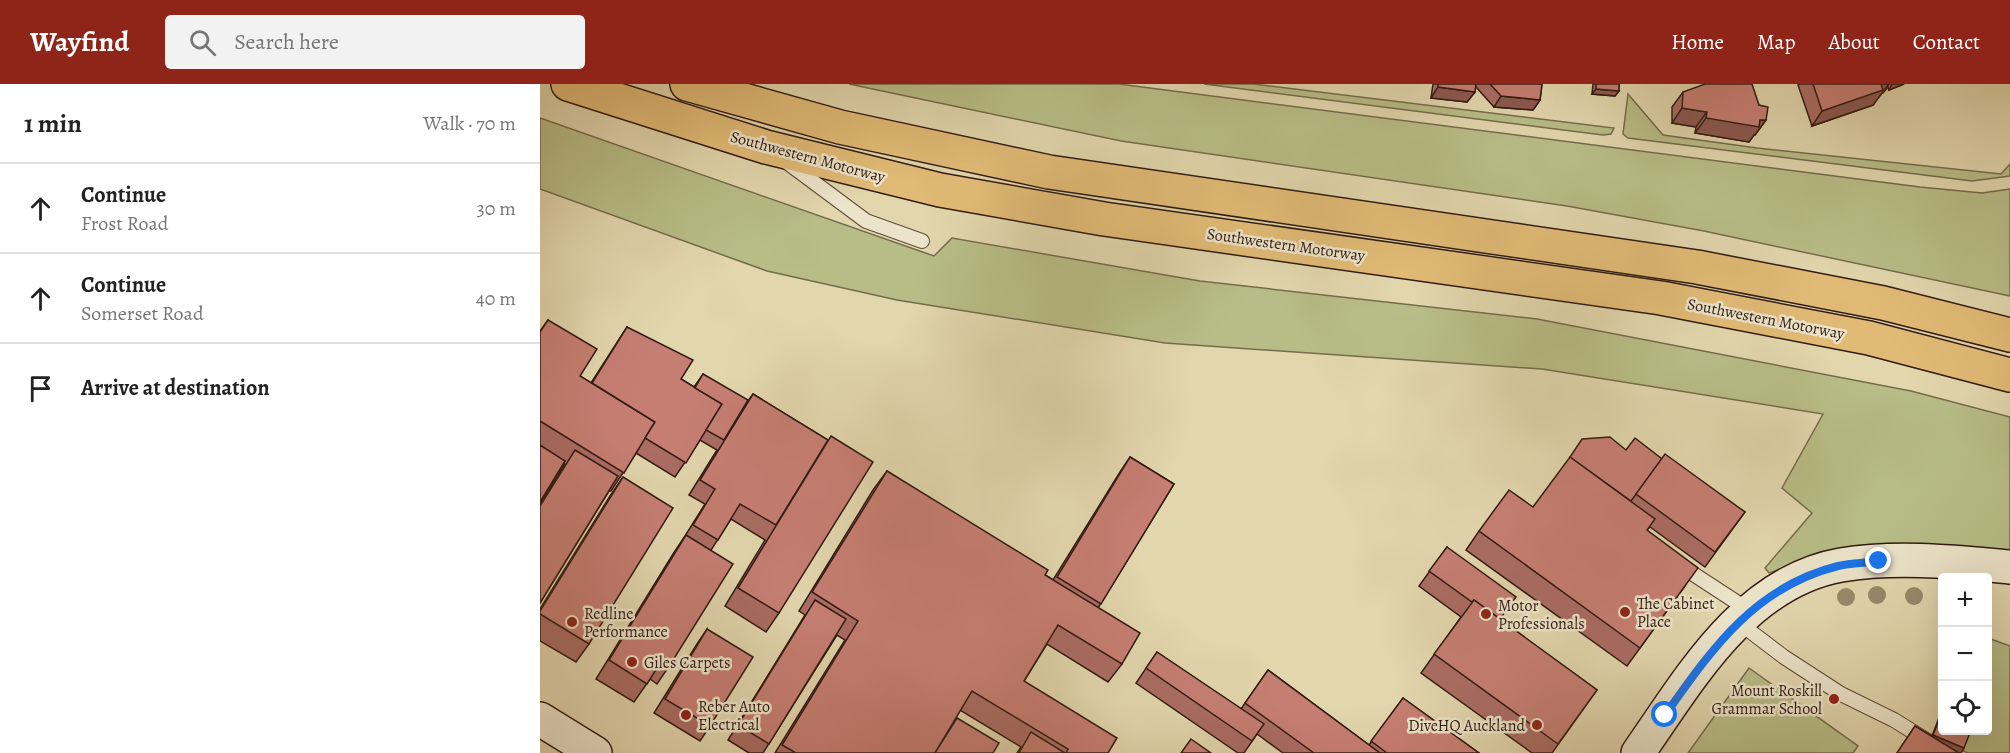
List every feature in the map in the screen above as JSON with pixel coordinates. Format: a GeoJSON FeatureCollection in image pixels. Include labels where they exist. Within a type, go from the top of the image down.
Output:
{"type":"FeatureCollection","features":[{"type":"Feature","properties":{"kind":"highway","name":"Southwestern Motorway"},"geometry":{"type":"LineString","coordinates":[[568,84],[766,147],[940,190],[1104,219],[1531,279],[1760,316],[1869,338],[2010,375]]}},
{"type":"Feature","properties":{"kind":"highway"},"geometry":{"type":"LineString","coordinates":[[687,84],[840,128],[1048,172],[1697,267],[1883,303],[2010,335]]}},
{"type":"Feature","properties":{"kind":"main road"},"geometry":{"type":"LineString","coordinates":[[1638,753],[1708,654],[1744,617],[1775,593],[1805,577],[1839,566],[1879,561],[1922,560],[2010,567]]}},
{"type":"Feature","properties":{"kind":"main road"},"geometry":{"type":"LineString","coordinates":[[540,719],[596,753]]}},
{"type":"Feature","properties":{"kind":"lane"},"geometry":{"type":"LineString","coordinates":[[766,147],[866,221],[922,241]]}},
{"type":"Feature","properties":{"kind":"lane"},"geometry":{"type":"LineString","coordinates":[[1666,556],[1744,617],[1785,657],[1841,694],[1894,720],[1947,753]]}},
{"type":"Feature","properties":{"kind":"green space"},"geometry":{"type":"Polygon","coordinates":[[[849,84],[1119,84],[1920,187],[1982,193],[2010,189],[2010,296],[1704,231],[1567,206],[1121,141],[849,84]]]}},
{"type":"Feature","properties":{"kind":"green space"},"geometry":{"type":"Polygon","coordinates":[[[1204,84],[1254,84],[1614,128],[1611,134],[1603,135],[1204,84]]]}},
{"type":"Feature","properties":{"kind":"green space"},"geometry":{"type":"Polygon","coordinates":[[[1628,94],[1663,135],[1757,148],[2001,174],[2010,164],[2010,176],[1972,181],[1628,138],[1623,134],[1628,94]]]}},
{"type":"Feature","properties":{"kind":"green space"},"geometry":{"type":"Polygon","coordinates":[[[540,118],[934,256],[952,238],[1200,281],[1537,319],[1911,391],[2010,417],[2010,554],[1815,558],[1769,573],[1765,568],[1812,513],[1782,488],[1823,414],[1542,369],[1165,343],[897,300],[767,271],[540,189],[540,118]]]}},
{"type":"Feature","properties":{"kind":"green space"},"geometry":{"type":"Polygon","coordinates":[[[1992,639],[2010,646],[2010,753],[1968,753],[1961,750],[1968,735],[1992,735],[1992,639]]]}},
{"type":"Feature","properties":{"kind":"green space"},"geometry":{"type":"Polygon","coordinates":[[[1749,668],[1858,746],[1853,753],[1688,753],[1749,668]]]}},
{"type":"Feature","properties":{"kind":"building"},"geometry":{"type":"Polygon","coordinates":[[[1438,84],[1476,84],[1475,92],[1438,87],[1438,84]]]}},
{"type":"Feature","properties":{"kind":"building"},"geometry":{"type":"Polygon","coordinates":[[[1490,84],[1542,84],[1540,100],[1501,96],[1490,84]]]}},
{"type":"Feature","properties":{"kind":"building"},"geometry":{"type":"Polygon","coordinates":[[[1596,84],[1619,84],[1619,91],[1596,89],[1596,84]]]}},
{"type":"Feature","properties":{"kind":"building"},"geometry":{"type":"Polygon","coordinates":[[[1705,84],[1752,84],[1759,105],[1768,107],[1766,120],[1760,120],[1759,127],[1706,118],[1707,112],[1682,108],[1683,92],[1705,84]]]}},
{"type":"Feature","properties":{"kind":"building"},"geometry":{"type":"Polygon","coordinates":[[[1813,84],[1881,84],[1883,90],[1822,111],[1813,84]]]}},
{"type":"Feature","properties":{"kind":"building"},"geometry":{"type":"Polygon","coordinates":[[[548,320],[597,349],[580,376],[655,422],[624,473],[540,421],[540,332],[548,320]]]}},
{"type":"Feature","properties":{"kind":"building"},"geometry":{"type":"Polygon","coordinates":[[[627,327],[693,360],[681,379],[722,404],[686,463],[645,438],[655,422],[592,383],[627,327]]]}},
{"type":"Feature","properties":{"kind":"building"},"geometry":{"type":"Polygon","coordinates":[[[703,374],[748,400],[724,440],[706,430],[722,404],[695,388],[703,374]]]}},
{"type":"Feature","properties":{"kind":"building"},"geometry":{"type":"Polygon","coordinates":[[[753,394],[828,440],[776,525],[740,504],[718,540],[693,525],[715,489],[700,480],[753,394]]]}},
{"type":"Feature","properties":{"kind":"building"},"geometry":{"type":"Polygon","coordinates":[[[831,436],[873,462],[779,613],[738,588],[831,436]]]}},
{"type":"Feature","properties":{"kind":"building"},"geometry":{"type":"Polygon","coordinates":[[[1610,437],[1626,450],[1635,438],[1662,459],[1631,501],[1570,457],[1582,439],[1610,437]]]}},
{"type":"Feature","properties":{"kind":"building"},"geometry":{"type":"Polygon","coordinates":[[[540,445],[565,461],[540,502],[540,445]]]}},
{"type":"Feature","properties":{"kind":"building"},"geometry":{"type":"Polygon","coordinates":[[[575,450],[618,476],[540,603],[540,506],[575,450]]]}},
{"type":"Feature","properties":{"kind":"building"},"geometry":{"type":"Polygon","coordinates":[[[1665,454],[1745,512],[1715,552],[1636,494],[1665,454]]]}},
{"type":"Feature","properties":{"kind":"building"},"geometry":{"type":"Polygon","coordinates":[[[1130,457],[1174,484],[1101,604],[1057,577],[1130,457]]]}},
{"type":"Feature","properties":{"kind":"building"},"geometry":{"type":"Polygon","coordinates":[[[1570,457],[1655,519],[1647,530],[1698,568],[1640,648],[1479,531],[1509,490],[1533,507],[1570,457]]]}},
{"type":"Feature","properties":{"kind":"building"},"geometry":{"type":"Polygon","coordinates":[[[887,471],[1048,570],[1045,575],[1140,633],[1122,664],[1058,625],[1024,681],[1117,738],[1108,753],[1066,753],[1068,749],[972,691],[935,753],[796,753],[782,745],[858,621],[812,592],[887,471]]]}},
{"type":"Feature","properties":{"kind":"building"},"geometry":{"type":"Polygon","coordinates":[[[623,477],[673,508],[589,644],[540,614],[540,611],[623,477]]]}},
{"type":"Feature","properties":{"kind":"building"},"geometry":{"type":"Polygon","coordinates":[[[686,535],[733,564],[670,665],[662,660],[647,684],[609,660],[686,535]]]}},
{"type":"Feature","properties":{"kind":"building"},"geometry":{"type":"Polygon","coordinates":[[[1447,547],[1516,597],[1500,619],[1429,571],[1447,547]]]}},
{"type":"Feature","properties":{"kind":"building"},"geometry":{"type":"Polygon","coordinates":[[[815,600],[846,619],[769,744],[738,725],[815,600]]]}},
{"type":"Feature","properties":{"kind":"building"},"geometry":{"type":"Polygon","coordinates":[[[1474,600],[1597,690],[1558,744],[1434,654],[1474,600]]]}},
{"type":"Feature","properties":{"kind":"building"},"geometry":{"type":"Polygon","coordinates":[[[707,629],[753,657],[710,726],[665,699],[707,629]]]}},
{"type":"Feature","properties":{"kind":"building"},"geometry":{"type":"Polygon","coordinates":[[[1157,652],[1264,724],[1252,741],[1146,668],[1157,652]]]}},
{"type":"Feature","properties":{"kind":"building"},"geometry":{"type":"Polygon","coordinates":[[[1268,670],[1380,753],[1314,753],[1245,703],[1268,670]]]}},
{"type":"Feature","properties":{"kind":"building"},"geometry":{"type":"Polygon","coordinates":[[[1403,698],[1479,753],[1387,753],[1371,741],[1403,698]]]}},
{"type":"Feature","properties":{"kind":"building"},"geometry":{"type":"Polygon","coordinates":[[[957,718],[999,743],[993,753],[935,753],[957,718]]]}},
{"type":"Feature","properties":{"kind":"building"},"geometry":{"type":"Polygon","coordinates":[[[1938,723],[1938,735],[1969,735],[1964,748],[1933,735],[1938,723]]]}},
{"type":"Feature","properties":{"kind":"building"},"geometry":{"type":"Polygon","coordinates":[[[1915,726],[1959,753],[1897,753],[1915,726]]]}},
{"type":"Feature","properties":{"kind":"building"},"geometry":{"type":"Polygon","coordinates":[[[1031,732],[1065,753],[1019,753],[1031,732]]]}},
{"type":"Feature","properties":{"kind":"building"},"geometry":{"type":"Polygon","coordinates":[[[1191,739],[1211,753],[1181,753],[1191,739]]]}},
{"type":"Feature","properties":{"kind":"place","name":"The Cabinet Place"},"geometry":{"type":"Point","coordinates":[1625,612]}},
{"type":"Feature","properties":{"kind":"place","name":"Motor Professionals"},"geometry":{"type":"Point","coordinates":[1486,614]}},
{"type":"Feature","properties":{"kind":"place","name":"Redline Performance"},"geometry":{"type":"Point","coordinates":[572,622]}},
{"type":"Feature","properties":{"kind":"place","name":"Giles Carpets"},"geometry":{"type":"Point","coordinates":[632,662]}},
{"type":"Feature","properties":{"kind":"place","name":"Mount Roskill Grammar School"},"geometry":{"type":"Point","coordinates":[1834,699]}},
{"type":"Feature","properties":{"kind":"place","name":"Reber Auto Electrical"},"geometry":{"type":"Point","coordinates":[686,715]}},
{"type":"Feature","properties":{"kind":"place","name":"DiveHQ Auckland"},"geometry":{"type":"Point","coordinates":[1537,725]}},
{"type":"Feature","properties":{"kind":"route"},"geometry":{"type":"LineString","coordinates":[[1665,715],[1708,654],[1755,607],[1805,577],[1839,566],[1879,561]]}}]}
